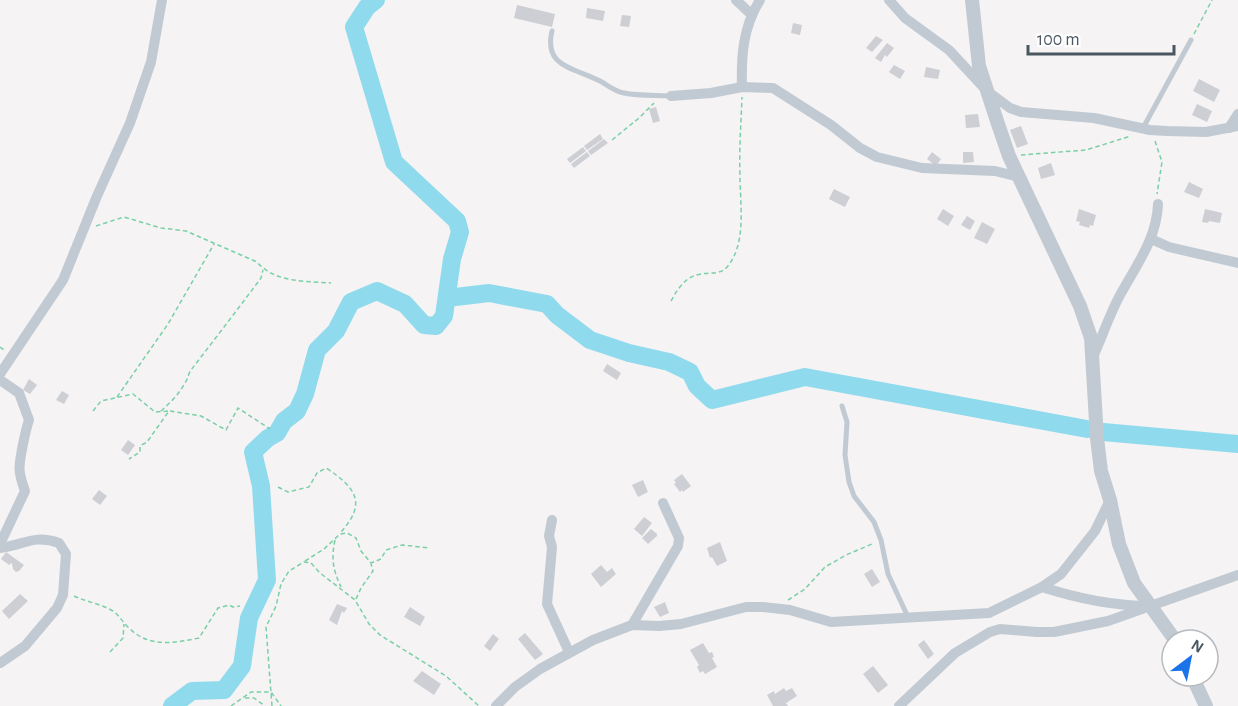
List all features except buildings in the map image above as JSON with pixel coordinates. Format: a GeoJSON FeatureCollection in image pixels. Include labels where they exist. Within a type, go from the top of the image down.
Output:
{"type":"FeatureCollection","features":[{"type":"Feature","properties":{"kind":"street"},"geometry":{"type":"LineString","coordinates":[[0,374],[63,280],[130,123],[151,62],[162,0]]}},
{"type":"Feature","properties":{"kind":"street"},"geometry":{"type":"LineString","coordinates":[[736,0],[752,15]]}},
{"type":"Feature","properties":{"kind":"street"},"geometry":{"type":"LineString","coordinates":[[742,87],[742,49],[752,15],[760,0]]}},
{"type":"Feature","properties":{"kind":"street"},"geometry":{"type":"LineString","coordinates":[[889,0],[911,23],[949,50],[987,91],[1010,108],[1021,112],[1094,118],[1146,129],[1206,132],[1233,127],[1238,114]]}},
{"type":"Feature","properties":{"kind":"street"},"geometry":{"type":"LineString","coordinates":[[972,0],[979,66],[1009,156],[1080,306],[1091,338],[1101,471],[1126,567],[1134,583],[1167,628]]}},
{"type":"Feature","properties":{"kind":"street"},"geometry":{"type":"LineString","coordinates":[[671,96],[711,93],[742,87],[773,88],[831,125],[860,148],[877,157],[922,168],[995,171],[1019,177]]}},
{"type":"Feature","properties":{"kind":"street"},"geometry":{"type":"LineString","coordinates":[[1093,357],[1119,298],[1151,239],[1158,204]]}},
{"type":"Feature","properties":{"kind":"street"},"geometry":{"type":"LineString","coordinates":[[1151,239],[1169,247],[1238,263]]}},
{"type":"Feature","properties":{"kind":"street"},"geometry":{"type":"LineString","coordinates":[[0,380],[19,393],[29,420],[19,463],[19,475],[25,491],[0,546],[13,547],[39,538],[59,543],[66,554],[63,595],[57,608],[40,631],[25,646],[0,663]]}},
{"type":"Feature","properties":{"kind":"street"},"geometry":{"type":"LineString","coordinates":[[496,706],[515,687],[540,669],[593,640],[632,625],[681,624],[746,607],[777,608],[831,622],[988,613],[1042,587],[1061,574],[1103,518],[1110,500]]}},
{"type":"Feature","properties":{"kind":"street"},"geometry":{"type":"LineString","coordinates":[[632,625],[678,546],[679,538],[663,503]]}},
{"type":"Feature","properties":{"kind":"street"},"geometry":{"type":"LineString","coordinates":[[552,520],[549,536],[552,547],[547,604],[569,652]]}},
{"type":"Feature","properties":{"kind":"street"},"geometry":{"type":"LineString","coordinates":[[898,706],[956,653],[973,641],[1000,629],[1054,632],[1114,619],[1238,575]]}},
{"type":"Feature","properties":{"kind":"street"},"geometry":{"type":"LineString","coordinates":[[1042,587],[1090,601],[1125,606],[1151,606]]}},
{"type":"Feature","properties":{"kind":"street"},"geometry":{"type":"LineString","coordinates":[[988,613],[1000,629]]}},
{"type":"Feature","properties":{"kind":"street"},"geometry":{"type":"LineString","coordinates":[[1198,688],[1206,706]]}},
{"type":"Feature","properties":{"kind":"lane"},"geometry":{"type":"LineString","coordinates":[[552,31],[549,44],[553,56],[572,70],[601,81],[614,91],[626,94],[671,96]]}},
{"type":"Feature","properties":{"kind":"lane"},"geometry":{"type":"LineString","coordinates":[[1146,129],[1191,40]]}},
{"type":"Feature","properties":{"kind":"lane"},"geometry":{"type":"LineString","coordinates":[[842,406],[847,422],[845,455],[849,482],[854,496],[874,522],[881,540],[888,574],[908,617]]}},
{"type":"Feature","properties":{"kind":"path"},"geometry":{"type":"LineString","coordinates":[[1191,40],[1212,0]]}},
{"type":"Feature","properties":{"kind":"path"},"geometry":{"type":"LineString","coordinates":[[671,301],[682,284],[690,278],[725,269],[735,252],[742,217],[740,178],[742,87]]}},
{"type":"Feature","properties":{"kind":"path"},"geometry":{"type":"LineString","coordinates":[[612,140],[639,118],[649,106],[660,99],[671,96]]}},
{"type":"Feature","properties":{"kind":"path"},"geometry":{"type":"LineString","coordinates":[[1009,156],[1086,150],[1146,129],[1158,149],[1162,162],[1157,188],[1158,204]]}},
{"type":"Feature","properties":{"kind":"path"},"geometry":{"type":"LineString","coordinates":[[84,229],[124,217],[161,228],[186,231],[257,262],[263,270],[280,277],[331,283]]}},
{"type":"Feature","properties":{"kind":"path"},"geometry":{"type":"LineString","coordinates":[[117,397],[168,324],[214,244]]}},
{"type":"Feature","properties":{"kind":"path"},"geometry":{"type":"LineString","coordinates":[[161,411],[173,400],[186,382],[189,372],[199,362],[216,335],[261,278],[263,270]]}},
{"type":"Feature","properties":{"kind":"path"},"geometry":{"type":"LineString","coordinates":[[93,411],[101,400],[133,394],[155,412],[169,411],[201,416],[226,430],[238,408],[270,429]]}},
{"type":"Feature","properties":{"kind":"path"},"geometry":{"type":"LineString","coordinates":[[129,459],[140,452],[140,446],[147,442],[169,411]]}},
{"type":"Feature","properties":{"kind":"path"},"geometry":{"type":"LineString","coordinates":[[272,706],[266,627],[276,606],[281,584],[289,571],[335,539],[352,520],[356,510],[355,496],[337,475],[326,468],[317,473],[309,488],[288,492],[278,487]]}},
{"type":"Feature","properties":{"kind":"path"},"geometry":{"type":"LineString","coordinates":[[340,534],[347,533],[356,538],[361,551],[371,563],[373,571],[355,600]]}},
{"type":"Feature","properties":{"kind":"path"},"geometry":{"type":"LineString","coordinates":[[335,539],[332,558],[334,572],[342,590]]}},
{"type":"Feature","properties":{"kind":"path"},"geometry":{"type":"LineString","coordinates":[[777,608],[805,589],[825,567],[881,540]]}},
{"type":"Feature","properties":{"kind":"path"},"geometry":{"type":"LineString","coordinates":[[371,563],[381,559],[386,550],[402,545],[430,548]]}},
{"type":"Feature","properties":{"kind":"path"},"geometry":{"type":"LineString","coordinates":[[304,562],[311,562],[320,573],[355,600],[369,624],[380,634],[446,676],[479,706]]}},
{"type":"Feature","properties":{"kind":"path"},"geometry":{"type":"LineString","coordinates":[[64,583],[75,596],[113,611],[124,624],[140,636],[161,644],[199,638],[218,608],[229,605],[240,606]]}},
{"type":"Feature","properties":{"kind":"path"},"geometry":{"type":"LineString","coordinates":[[110,652],[123,638],[124,624]]}},
{"type":"Feature","properties":{"kind":"path"},"geometry":{"type":"LineString","coordinates":[[232,706],[251,693],[272,692]]}},
{"type":"Feature","properties":{"kind":"path"},"geometry":{"type":"LineString","coordinates":[[272,692],[281,706]]}},
{"type":"Feature","properties":{"kind":"path"},"geometry":{"type":"LineString","coordinates":[[244,698],[254,698],[265,706]]}},
{"type":"Feature","properties":{"kind":"waterway"},"geometry":{"type":"LineString","coordinates":[[172,706],[192,691],[224,690],[242,666],[249,618],[267,580],[261,486],[253,452],[277,433],[284,421],[297,411],[305,394],[317,350],[336,331],[351,302],[377,291],[405,304],[424,325],[436,326],[444,316],[452,259],[460,232],[457,221],[394,162],[354,27],[367,7],[376,0]]}},
{"type":"Feature","properties":{"kind":"waterway"},"geometry":{"type":"LineString","coordinates":[[447,298],[489,293],[547,304],[557,315],[590,340],[629,353],[669,362],[690,372],[697,386],[712,400],[805,377],[1087,429]]}},
{"type":"Feature","properties":{"kind":"waterway"},"geometry":{"type":"LineString","coordinates":[[1103,432],[1238,444]]}}]}
